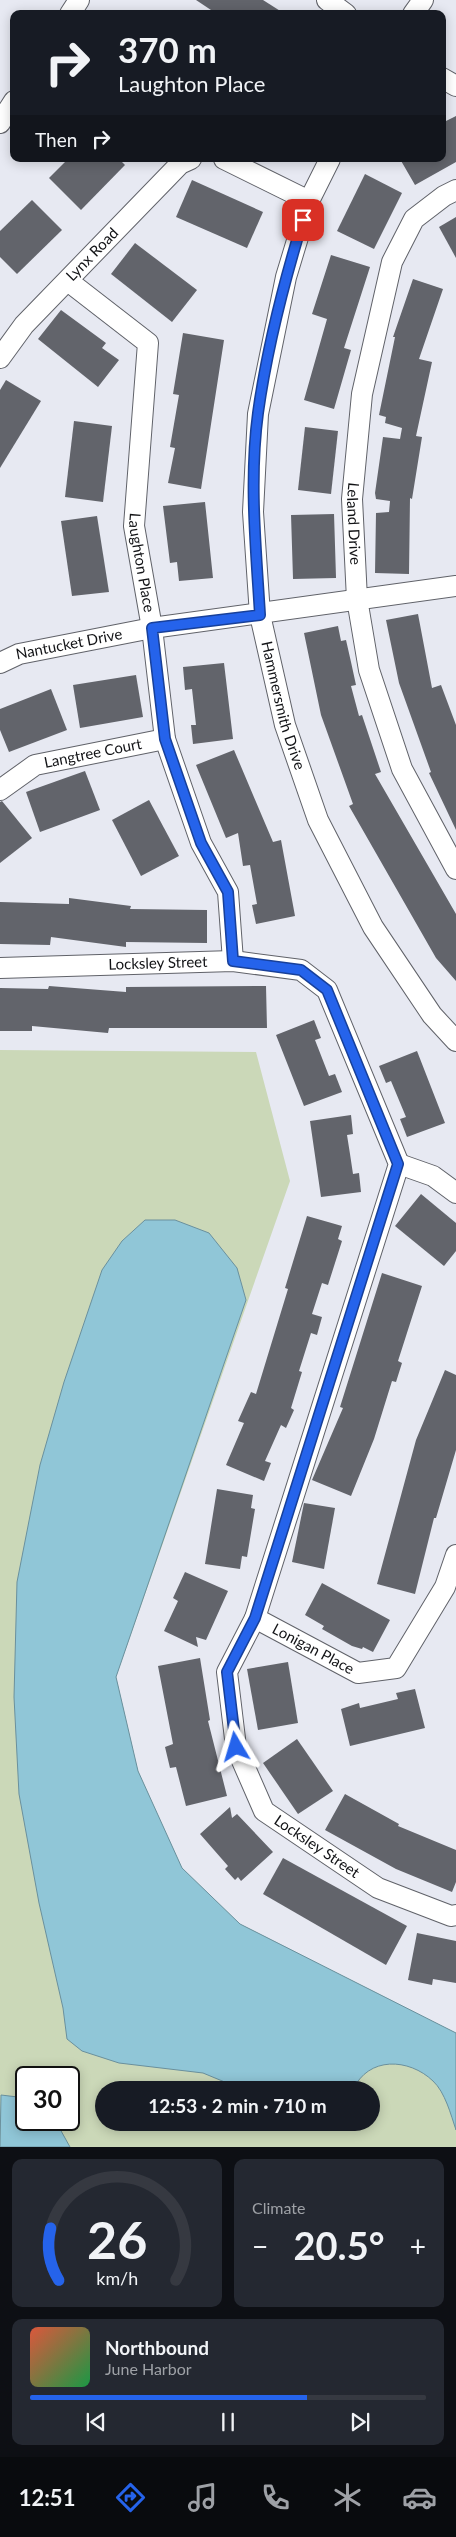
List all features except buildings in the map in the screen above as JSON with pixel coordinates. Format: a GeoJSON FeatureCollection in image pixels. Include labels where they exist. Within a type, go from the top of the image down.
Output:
{"type":"FeatureCollection","features":[{"type":"Feature","properties":{"kind":"street"},"geometry":{"type":"LineString","coordinates":[[327,0],[341,10]]}},
{"type":"Feature","properties":{"kind":"street"},"geometry":{"type":"LineString","coordinates":[[0,123],[10,107]]}},
{"type":"Feature","properties":{"kind":"street","name":"Lynx Road"},"geometry":{"type":"LineString","coordinates":[[0,358],[24,324],[180,164],[184,162]]}},
{"type":"Feature","properties":{"kind":"street"},"geometry":{"type":"LineString","coordinates":[[230,162],[309,201]]}},
{"type":"Feature","properties":{"kind":"street","name":"Hammersmith Drive"},"geometry":{"type":"LineString","coordinates":[[328,162],[309,201],[286,277],[258,414],[254,512],[260,615],[285,726],[318,820],[372,927],[432,1015],[456,1041]]}},
{"type":"Feature","properties":{"kind":"street","name":"Leland Drive"},"geometry":{"type":"LineString","coordinates":[[456,190],[444,196],[414,219],[392,262],[362,394],[352,499],[357,599],[369,670],[402,769],[456,869]]}},
{"type":"Feature","properties":{"kind":"street","name":"Laughton Place"},"geometry":{"type":"LineString","coordinates":[[68,281],[148,343],[134,526],[152,628],[165,739],[201,843],[228,892],[233,961]]}},
{"type":"Feature","properties":{"kind":"street","name":"Nantucket Drive"},"geometry":{"type":"LineString","coordinates":[[0,663],[19,654],[152,628],[260,615],[357,599],[456,586]]}},
{"type":"Feature","properties":{"kind":"street","name":"Langtree Court"},"geometry":{"type":"LineString","coordinates":[[0,790],[34,765],[165,739]]}},
{"type":"Feature","properties":{"kind":"street","name":"Locksley Street"},"geometry":{"type":"LineString","coordinates":[[0,968],[233,961],[301,970],[327,990],[398,1164],[255,1618],[227,1672],[236,1747],[264,1811],[378,1888],[451,1916],[456,1916]]}},
{"type":"Feature","properties":{"kind":"street"},"geometry":{"type":"LineString","coordinates":[[398,1164],[433,1176],[456,1193]]}},
{"type":"Feature","properties":{"kind":"street","name":"Lonigan Place"},"geometry":{"type":"LineString","coordinates":[[255,1618],[358,1673],[396,1668],[446,1587],[456,1555]]}},
{"type":"Feature","properties":{"kind":"green space"},"geometry":{"type":"Polygon","coordinates":[[[0,1050],[256,1052],[290,1181],[116,1677],[138,1771],[182,1868],[240,1924],[456,2033],[456,2147],[0,2147],[0,1050]]]}},
{"type":"Feature","properties":{"kind":"water"},"geometry":{"type":"Polygon","coordinates":[[[145,1220],[175,1220],[209,1233],[237,1268],[246,1300],[116,1677],[138,1771],[182,1868],[240,1924],[456,2033],[456,2130],[441,2091],[433,2081],[423,2073],[401,2065],[379,2066],[368,2071],[359,2081],[222,2081],[203,2073],[119,2063],[82,2051],[67,2039],[63,2008],[39,1903],[19,1794],[14,1697],[17,1582],[40,1465],[64,1382],[102,1270],[122,1241],[145,1220]]]}},
{"type":"Feature","properties":{"kind":"water"},"geometry":{"type":"Polygon","coordinates":[[[1,2095],[15,2097],[15,2131],[61,2131],[70,2147],[0,2147],[1,2095]]]}},
{"type":"Feature","properties":{"kind":"route"},"geometry":{"type":"LineString","coordinates":[[236,1747],[227,1672],[255,1618],[398,1164],[327,990],[301,970],[233,961],[228,892],[201,843],[165,739],[152,628],[260,615],[254,512],[258,414],[286,277],[303,220]]}}]}
